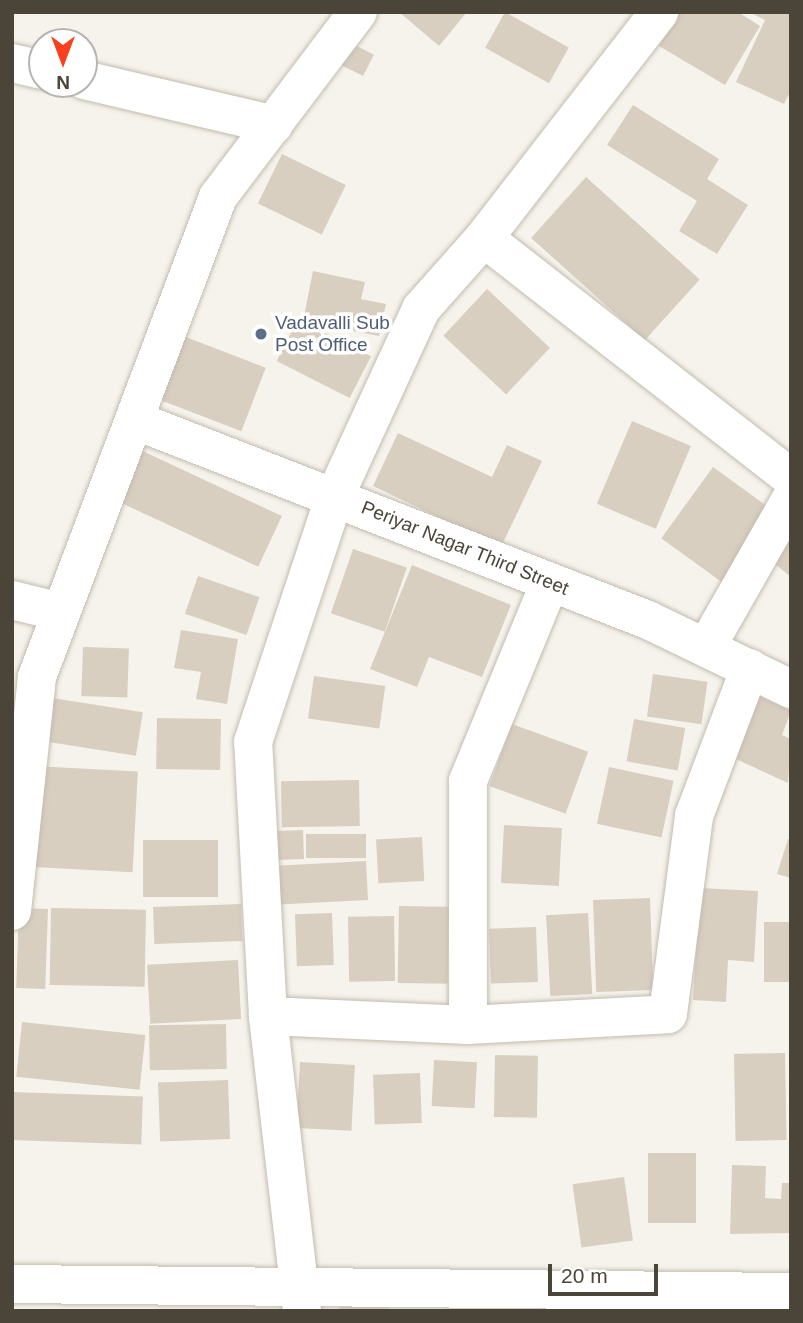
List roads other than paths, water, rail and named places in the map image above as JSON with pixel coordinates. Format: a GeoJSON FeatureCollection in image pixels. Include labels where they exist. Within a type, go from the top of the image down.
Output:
{"type":"FeatureCollection","features":[{"type":"Feature","properties":{"kind":"street"},"geometry":{"type":"LineString","coordinates":[[12,911],[37,677],[218,197],[358,12]]}},
{"type":"Feature","properties":{"kind":"street"},"geometry":{"type":"LineString","coordinates":[[302,1299],[268,1016],[253,742],[335,496],[421,309],[484,238],[659,12]]}},
{"type":"Feature","properties":{"kind":"street"},"geometry":{"type":"LineString","coordinates":[[98,83],[274,125]]}},
{"type":"Feature","properties":{"kind":"street"},"geometry":{"type":"LineString","coordinates":[[484,238],[791,478]]}},
{"type":"Feature","properties":{"kind":"street","name":"Periyar Nagar Third Street"},"geometry":{"type":"LineString","coordinates":[[134,419],[335,496],[707,646],[791,689]]}},
{"type":"Feature","properties":{"kind":"street"},"geometry":{"type":"LineString","coordinates":[[707,646],[791,499]]}},
{"type":"Feature","properties":{"kind":"street"},"geometry":{"type":"LineString","coordinates":[[468,1025],[468,781],[550,583]]}},
{"type":"Feature","properties":{"kind":"street"},"geometry":{"type":"LineString","coordinates":[[12,600],[61,612]]}},
{"type":"Feature","properties":{"kind":"street"},"geometry":{"type":"LineString","coordinates":[[268,1016],[468,1025],[668,1014],[694,816],[750,668]]}},
{"type":"Feature","properties":{"kind":"street"},"geometry":{"type":"LineString","coordinates":[[29,1293],[302,1299],[791,1292]]}},
{"type":"Feature","properties":{"kind":"place","name":"Vadavalli Sub Post Office"},"geometry":{"type":"Point","coordinates":[261,334]}}]}
